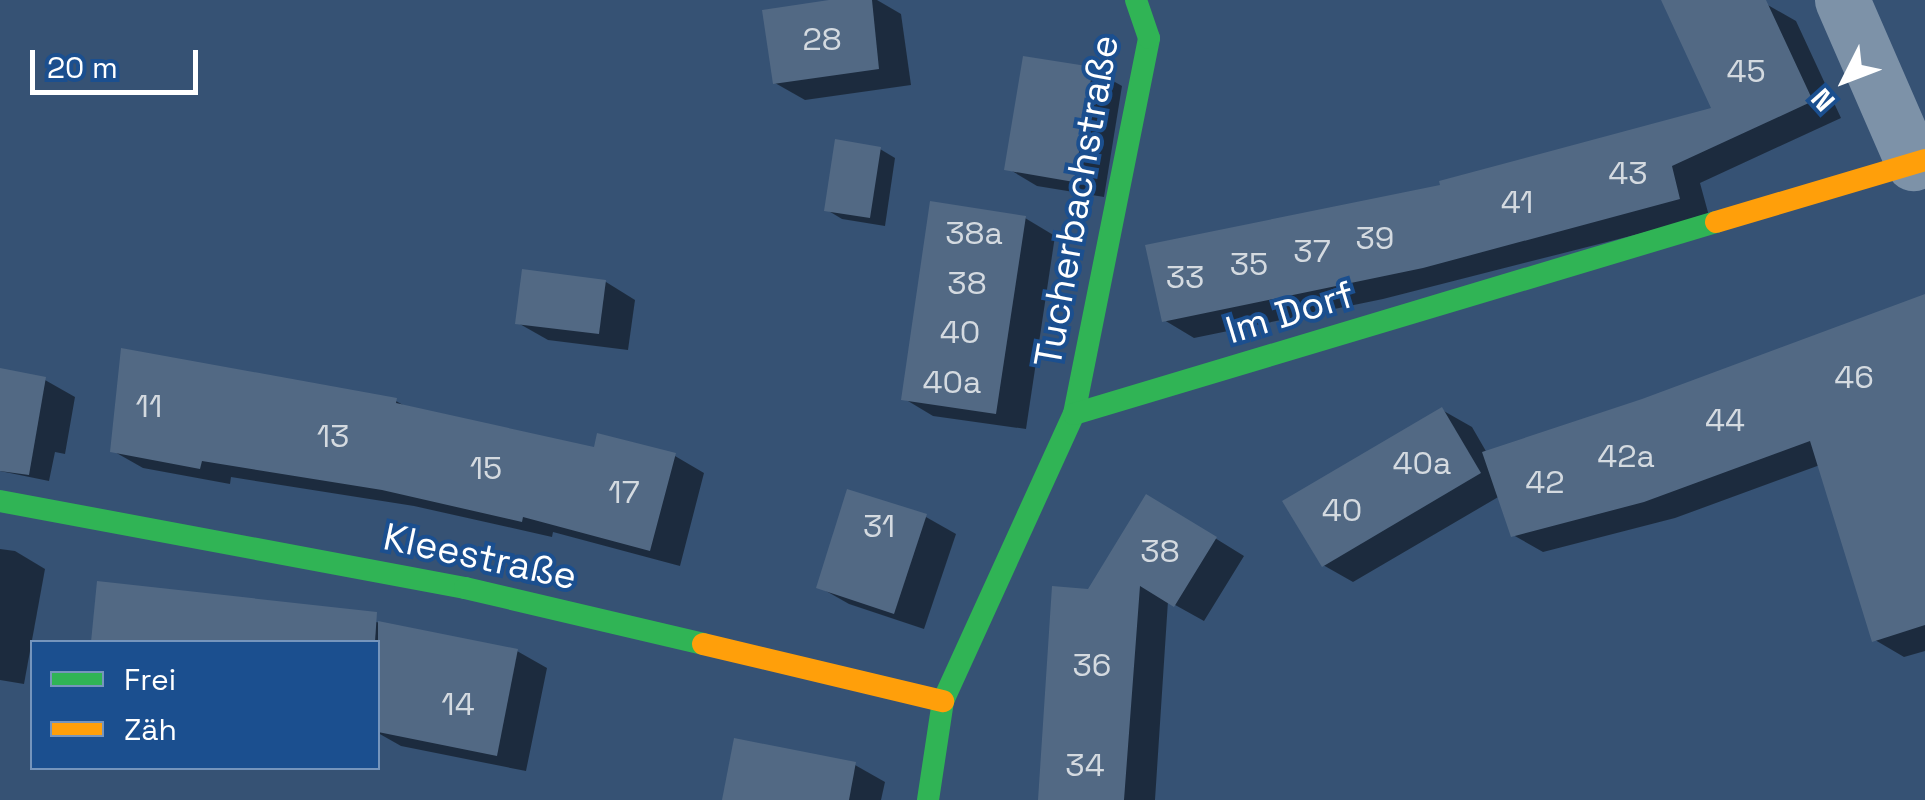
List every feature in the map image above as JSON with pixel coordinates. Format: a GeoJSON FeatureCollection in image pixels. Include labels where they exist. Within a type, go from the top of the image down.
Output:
{"type":"FeatureCollection","features":[{"type":"Feature","properties":{"kind":"street","name":"Tucherbachstraße"},"geometry":{"type":"LineString","coordinates":[[1074,414],[1149,38],[1136,0]]}},
{"type":"Feature","properties":{"kind":"street"},"geometry":{"type":"LineString","coordinates":[[1842,0],[1919,161]]}},
{"type":"Feature","properties":{"kind":"street","name":"Im Dorf"},"geometry":{"type":"LineString","coordinates":[[1074,414],[1919,161]]}},
{"type":"Feature","properties":{"kind":"street"},"geometry":{"type":"LineString","coordinates":[[928,800],[942,701],[1074,414]]}},
{"type":"Feature","properties":{"kind":"street","name":"Kleestraße"},"geometry":{"type":"LineString","coordinates":[[0,501],[465,588],[942,701]]}},
{"type":"Feature","properties":{"kind":"building"},"geometry":{"type":"Polygon","coordinates":[[[829,0],[872,0],[879,69],[773,84],[762,10],[829,0]]]}},
{"type":"Feature","properties":{"kind":"building"},"geometry":{"type":"Polygon","coordinates":[[[1661,0],[1766,0],[1813,101],[1672,166],[1680,199],[1423,268],[1162,322],[1145,245],[1440,185],[1439,181],[1711,108],[1661,0]]]}},
{"type":"Feature","properties":{"kind":"building"},"geometry":{"type":"Polygon","coordinates":[[[1023,56],[1093,67],[1074,182],[1004,170],[1023,56]]]}},
{"type":"Feature","properties":{"kind":"building"},"geometry":{"type":"Polygon","coordinates":[[[835,139],[881,147],[870,218],[824,211],[835,139]]]}},
{"type":"Feature","properties":{"kind":"building"},"geometry":{"type":"Polygon","coordinates":[[[930,201],[1026,216],[996,414],[901,400],[930,201]]]}},
{"type":"Feature","properties":{"kind":"building"},"geometry":{"type":"Polygon","coordinates":[[[522,269],[606,280],[599,334],[515,324],[522,269]]]}},
{"type":"Feature","properties":{"kind":"building"},"geometry":{"type":"Polygon","coordinates":[[[1925,294],[1925,625],[1872,642],[1810,441],[1644,502],[1511,537],[1482,452],[1642,399],[1925,294]]]}},
{"type":"Feature","properties":{"kind":"building"},"geometry":{"type":"Polygon","coordinates":[[[121,348],[397,398],[396,403],[594,447],[597,433],[676,453],[650,551],[523,517],[522,522],[382,490],[202,461],[200,469],[110,452],[121,348]]]}},
{"type":"Feature","properties":{"kind":"building"},"geometry":{"type":"Polygon","coordinates":[[[0,368],[46,377],[29,475],[0,471],[0,368]]]}},
{"type":"Feature","properties":{"kind":"building"},"geometry":{"type":"Polygon","coordinates":[[[1442,407],[1481,473],[1322,567],[1282,501],[1442,407]]]}},
{"type":"Feature","properties":{"kind":"building"},"geometry":{"type":"Polygon","coordinates":[[[847,489],[927,514],[894,614],[816,588],[847,489]]]}},
{"type":"Feature","properties":{"kind":"building"},"geometry":{"type":"Polygon","coordinates":[[[1146,494],[1217,537],[1174,607],[1140,586],[1124,800],[1038,800],[1052,586],[1088,589],[1146,494]]]}},
{"type":"Feature","properties":{"kind":"building"},"geometry":{"type":"Polygon","coordinates":[[[97,581],[377,612],[375,640],[91,640],[97,581]]]}},
{"type":"Feature","properties":{"kind":"building"},"geometry":{"type":"Polygon","coordinates":[[[378,621],[518,649],[497,756],[380,732],[378,621]]]}},
{"type":"Feature","properties":{"kind":"building"},"geometry":{"type":"Polygon","coordinates":[[[734,738],[856,762],[849,800],[722,800],[734,738]]]}},
{"type":"Feature","properties":{"kind":"traffic: fast"},"geometry":{"type":"LineString","coordinates":[[1074,414],[1149,38],[1136,0]]}},
{"type":"Feature","properties":{"kind":"traffic: fast"},"geometry":{"type":"LineString","coordinates":[[928,800],[943,701],[1074,414],[1716,222]]}},
{"type":"Feature","properties":{"kind":"traffic: fast"},"geometry":{"type":"LineString","coordinates":[[0,501],[465,588],[703,644]]}},
{"type":"Feature","properties":{"kind":"traffic: slow"},"geometry":{"type":"LineString","coordinates":[[1716,222],[1925,160]]}},
{"type":"Feature","properties":{"kind":"traffic: slow"},"geometry":{"type":"LineString","coordinates":[[703,644],[943,701]]}}]}
